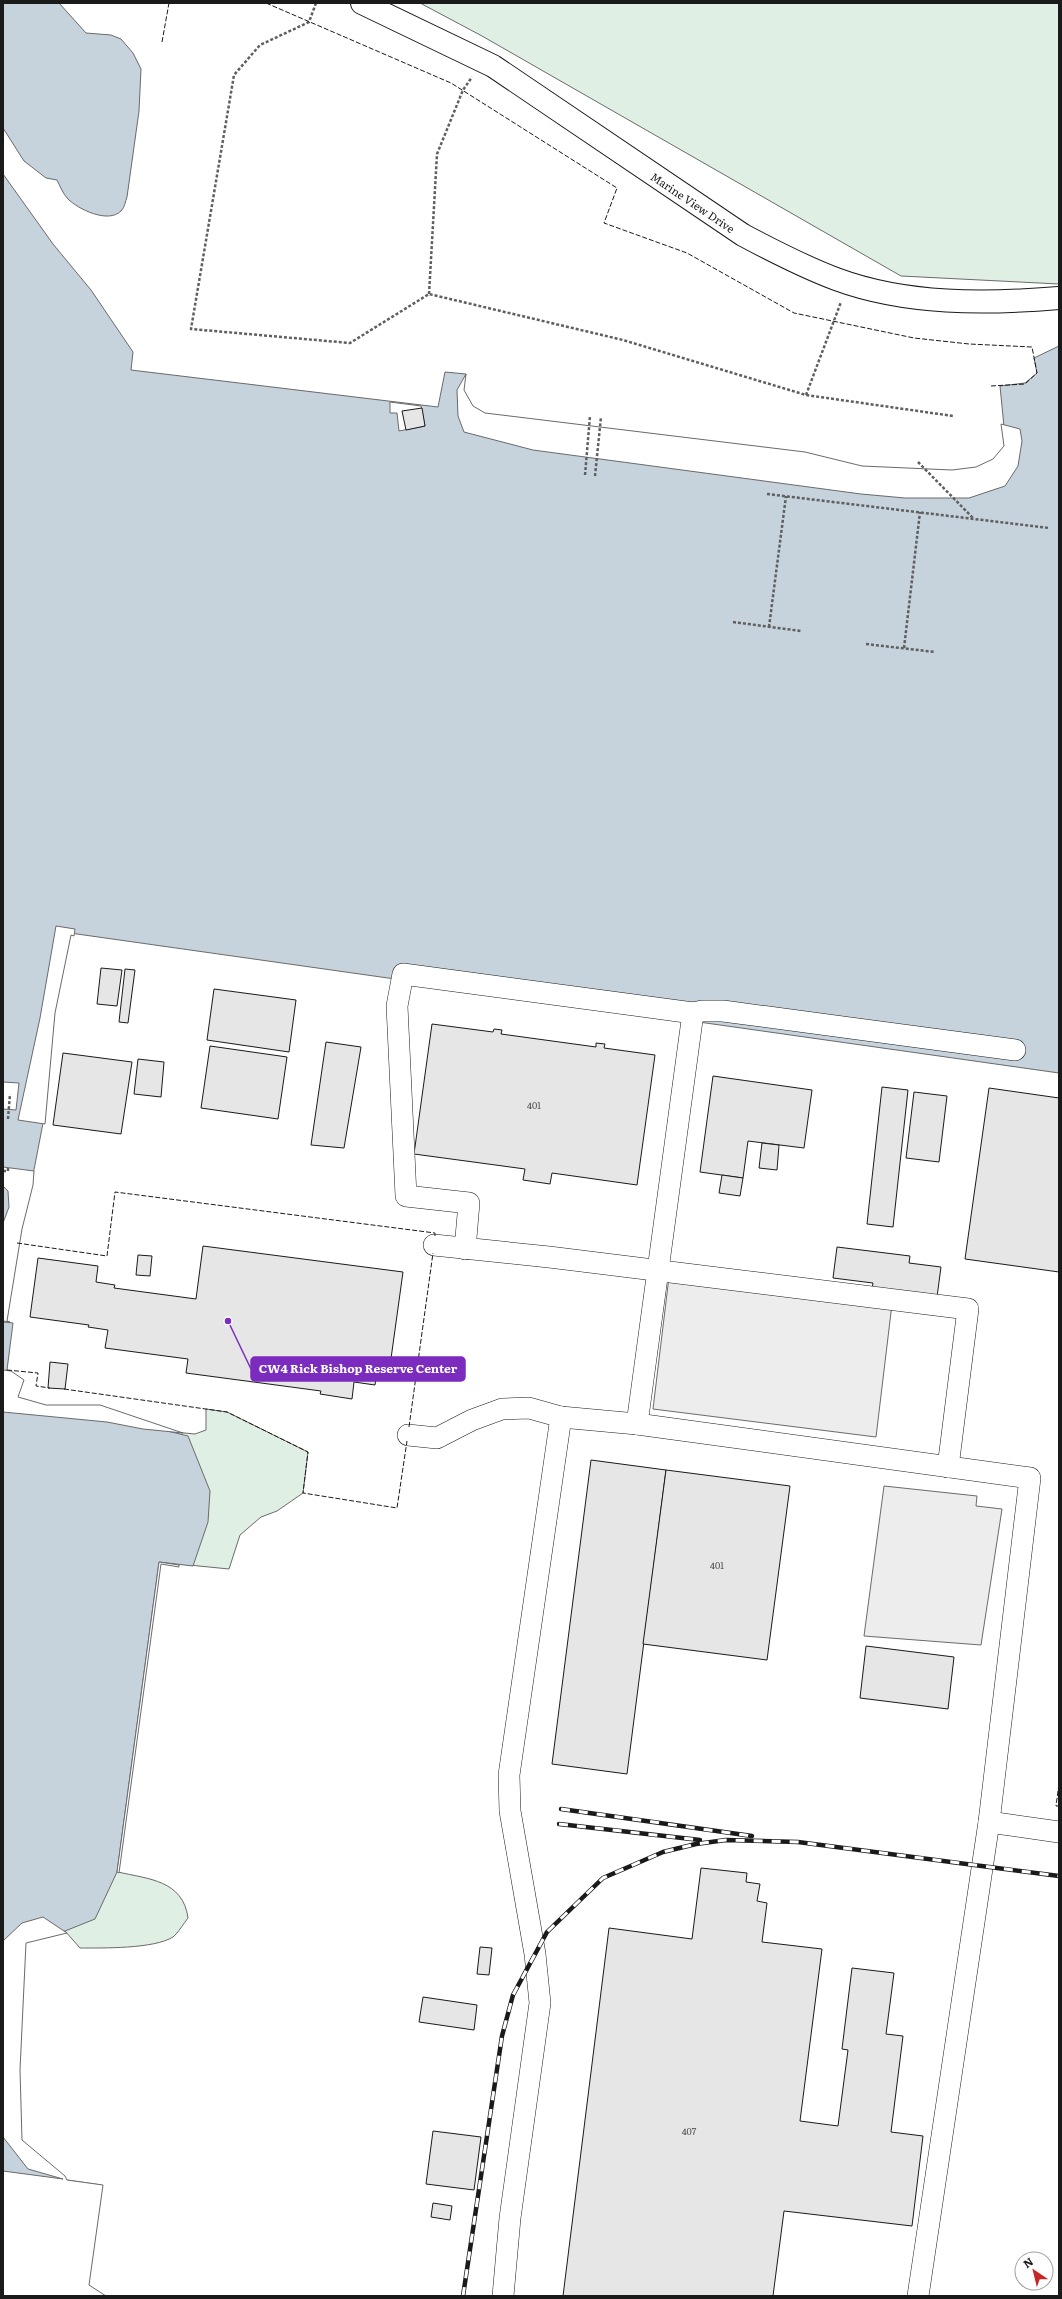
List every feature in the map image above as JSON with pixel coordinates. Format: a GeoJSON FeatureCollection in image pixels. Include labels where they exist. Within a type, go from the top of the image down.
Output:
{"type":"FeatureCollection","features":[{"type":"Feature","properties":{"kind":"main road","name":"Marine View Drive"},"geometry":{"type":"LineString","coordinates":[[362,3],[482,61],[743,235],[787,258],[848,283],[939,302],[1029,301],[1059,298]]}},
{"type":"Feature","properties":{"kind":"street"},"geometry":{"type":"LineString","coordinates":[[465,1249],[470,1203],[406,1196],[397,1006],[403,974],[693,1013],[702,1011],[723,1011],[1014,1050]]}},
{"type":"Feature","properties":{"kind":"street"},"geometry":{"type":"LineString","coordinates":[[637,1424],[693,1013]]}},
{"type":"Feature","properties":{"kind":"street"},"geometry":{"type":"LineString","coordinates":[[434,1245],[658,1270],[968,1309],[948,1467]]}},
{"type":"Feature","properties":{"kind":"street"},"geometry":{"type":"LineString","coordinates":[[408,1435],[437,1438],[472,1420],[502,1409],[529,1408],[561,1417],[637,1424],[1030,1478],[989,1822],[918,2296]]}},
{"type":"Feature","properties":{"kind":"street"},"geometry":{"type":"LineString","coordinates":[[503,2296],[510,2218],[540,2003],[535,1954],[510,1811],[509,1775],[561,1417]]}},
{"type":"Feature","properties":{"kind":"street"},"geometry":{"type":"LineString","coordinates":[[989,1822],[1059,1832]]}},
{"type":"Feature","properties":{"kind":"path"},"geometry":{"type":"LineString","coordinates":[[316,3],[309,22],[260,45],[234,75],[191,329],[350,343],[429,294],[623,340],[806,395],[953,416]]}},
{"type":"Feature","properties":{"kind":"path"},"geometry":{"type":"LineString","coordinates":[[429,294],[437,154],[463,90],[482,61]]}},
{"type":"Feature","properties":{"kind":"path"},"geometry":{"type":"LineString","coordinates":[[806,395],[848,283]]}},
{"type":"Feature","properties":{"kind":"path"},"geometry":{"type":"LineString","coordinates":[[585,475],[590,416]]}},
{"type":"Feature","properties":{"kind":"path"},"geometry":{"type":"LineString","coordinates":[[595,476],[601,417]]}},
{"type":"Feature","properties":{"kind":"path"},"geometry":{"type":"LineString","coordinates":[[918,462],[973,519]]}},
{"type":"Feature","properties":{"kind":"path"},"geometry":{"type":"LineString","coordinates":[[767,494],[1050,528]]}},
{"type":"Feature","properties":{"kind":"path"},"geometry":{"type":"LineString","coordinates":[[769,627],[786,496]]}},
{"type":"Feature","properties":{"kind":"path"},"geometry":{"type":"LineString","coordinates":[[904,648],[920,512]]}},
{"type":"Feature","properties":{"kind":"path"},"geometry":{"type":"LineString","coordinates":[[733,622],[802,631]]}},
{"type":"Feature","properties":{"kind":"path"},"geometry":{"type":"LineString","coordinates":[[866,644],[935,652]]}},
{"type":"Feature","properties":{"kind":"path"},"geometry":{"type":"LineString","coordinates":[[8,1119],[10,1094]]}},
{"type":"Feature","properties":{"kind":"path"},"geometry":{"type":"LineString","coordinates":[[3,1171],[8,1172],[8,1167]]}},
{"type":"Feature","properties":{"kind":"green space"},"geometry":{"type":"Polygon","coordinates":[[[420,3],[1059,3],[1059,284],[901,276],[482,36],[420,3]]]}},
{"type":"Feature","properties":{"kind":"green space"},"geometry":{"type":"Polygon","coordinates":[[[206,1409],[227,1412],[308,1452],[303,1493],[277,1511],[261,1517],[240,1535],[229,1569],[159,1562],[118,1872],[162,1883],[172,1889],[185,1905],[188,1918],[173,1937],[154,1944],[128,1947],[80,1948],[65,1931],[143,1429],[195,1434],[206,1430],[206,1409]]]}},
{"type":"Feature","properties":{"kind":"shaded area"},"geometry":{"type":"Polygon","coordinates":[[[3,3],[59,3],[86,33],[111,35],[121,39],[133,53],[141,69],[139,111],[127,197],[121,211],[115,215],[101,216],[93,214],[73,203],[65,195],[57,180],[46,178],[24,161],[3,128],[3,3]]]}},
{"type":"Feature","properties":{"kind":"shaded area"},"geometry":{"type":"Polygon","coordinates":[[[3,174],[53,244],[91,290],[133,352],[131,370],[438,407],[445,372],[466,374],[462,391],[472,407],[484,415],[862,468],[953,472],[977,469],[994,460],[1006,447],[1000,386],[1025,383],[1037,373],[1034,358],[1059,346],[1059,1073],[70,933],[53,1013],[44,1118],[32,1180],[20,1228],[4,1322],[13,1323],[7,1370],[22,1381],[16,1398],[58,1409],[188,1436],[210,1491],[208,1522],[193,1566],[159,1562],[117,1872],[95,1919],[65,1931],[24,1941],[18,2070],[20,2141],[67,2180],[101,2185],[87,2285],[104,2296],[3,2296],[3,174]]]}},
{"type":"Feature","properties":{"kind":"shaded area"},"geometry":{"type":"Polygon","coordinates":[[[669,1277],[892,1304],[876,1437],[653,1409],[669,1277]]]}},
{"type":"Feature","properties":{"kind":"shaded area"},"geometry":{"type":"Polygon","coordinates":[[[884,1486],[977,1496],[976,1506],[1002,1509],[981,1645],[864,1636],[884,1486]]]}},
{"type":"Feature","properties":{"kind":"pier"},"geometry":{"type":"Polygon","coordinates":[[[466,374],[464,390],[473,406],[485,413],[805,452],[862,466],[952,470],[976,467],[993,459],[1004,446],[1001,424],[1020,429],[1022,441],[1018,466],[1005,486],[969,498],[905,498],[861,494],[533,450],[464,432],[458,416],[457,390],[466,374]]]}},
{"type":"Feature","properties":{"kind":"pier"},"geometry":{"type":"Polygon","coordinates":[[[390,402],[421,406],[425,426],[399,431],[397,413],[390,413],[390,402]]]}},
{"type":"Feature","properties":{"kind":"pier"},"geometry":{"type":"Polygon","coordinates":[[[56,926],[75,929],[74,936],[71,935],[55,1013],[45,1124],[18,1120],[40,1018],[56,926]]]}},
{"type":"Feature","properties":{"kind":"pier"},"geometry":{"type":"Polygon","coordinates":[[[3,1082],[19,1083],[16,1110],[3,1109],[3,1082]]]}},
{"type":"Feature","properties":{"kind":"pier"},"geometry":{"type":"Polygon","coordinates":[[[3,1167],[34,1171],[33,1185],[22,1229],[7,1321],[10,1322],[3,1321],[3,1223],[9,1207],[8,1191],[3,1186],[3,1167]]]}},
{"type":"Feature","properties":{"kind":"pier"},"geometry":{"type":"Polygon","coordinates":[[[3,1370],[11,1371],[24,1380],[18,1397],[46,1405],[100,1405],[183,1433],[143,1429],[107,1422],[3,1412],[3,1370]]]}},
{"type":"Feature","properties":{"kind":"pier"},"geometry":{"type":"Polygon","coordinates":[[[159,1562],[179,1565],[179,1567],[161,1564],[119,1873],[117,1872],[159,1562]]]}},
{"type":"Feature","properties":{"kind":"pier"},"geometry":{"type":"Polygon","coordinates":[[[43,1917],[67,1933],[26,1943],[20,2070],[22,2140],[65,2176],[67,2180],[103,2185],[89,2285],[106,2296],[3,2296],[3,2171],[63,2179],[28,2169],[3,2137],[3,1941],[22,1923],[43,1917]]]}},
{"type":"Feature","properties":{"kind":"building"},"geometry":{"type":"Polygon","coordinates":[[[422,408],[425,426],[406,430],[402,411],[422,408]]]}},
{"type":"Feature","properties":{"kind":"building"},"geometry":{"type":"Polygon","coordinates":[[[101,968],[122,970],[117,1006],[97,1004],[101,968]]]}},
{"type":"Feature","properties":{"kind":"building"},"geometry":{"type":"Polygon","coordinates":[[[125,969],[135,970],[128,1023],[119,1022],[125,969]]]}},
{"type":"Feature","properties":{"kind":"building"},"geometry":{"type":"Polygon","coordinates":[[[214,989],[296,1000],[289,1052],[207,1040],[214,989]]]}},
{"type":"Feature","properties":{"kind":"building"},"geometry":{"type":"Polygon","coordinates":[[[432,1024],[493,1032],[494,1029],[502,1030],[501,1034],[596,1047],[596,1043],[605,1044],[604,1048],[655,1055],[637,1185],[552,1173],[550,1184],[523,1180],[525,1169],[414,1154],[432,1024]]]}},
{"type":"Feature","properties":{"kind":"building"},"geometry":{"type":"Polygon","coordinates":[[[326,1042],[361,1047],[344,1148],[311,1145],[326,1042]]]}},
{"type":"Feature","properties":{"kind":"building"},"geometry":{"type":"Polygon","coordinates":[[[210,1046],[287,1057],[278,1119],[201,1108],[210,1046]]]}},
{"type":"Feature","properties":{"kind":"building"},"geometry":{"type":"Polygon","coordinates":[[[63,1053],[132,1062],[121,1134],[53,1125],[63,1053]]]}},
{"type":"Feature","properties":{"kind":"building"},"geometry":{"type":"Polygon","coordinates":[[[138,1059],[164,1062],[161,1097],[134,1094],[138,1059]]]}},
{"type":"Feature","properties":{"kind":"building"},"geometry":{"type":"Polygon","coordinates":[[[713,1076],[812,1090],[804,1148],[748,1141],[743,1178],[700,1172],[713,1076]]]}},
{"type":"Feature","properties":{"kind":"building"},"geometry":{"type":"Polygon","coordinates":[[[882,1087],[908,1090],[893,1227],[867,1224],[882,1087]]]}},
{"type":"Feature","properties":{"kind":"building"},"geometry":{"type":"Polygon","coordinates":[[[989,1088],[1059,1098],[1059,1272],[965,1259],[989,1088]]]}},
{"type":"Feature","properties":{"kind":"building"},"geometry":{"type":"Polygon","coordinates":[[[914,1092],[947,1096],[939,1162],[906,1158],[914,1092]]]}},
{"type":"Feature","properties":{"kind":"building"},"geometry":{"type":"Polygon","coordinates":[[[762,1143],[779,1145],[777,1170],[759,1168],[762,1143]]]}},
{"type":"Feature","properties":{"kind":"building"},"geometry":{"type":"Polygon","coordinates":[[[722,1175],[743,1178],[740,1196],[719,1193],[722,1175]]]}},
{"type":"Feature","properties":{"kind":"building"},"geometry":{"type":"Polygon","coordinates":[[[203,1246],[403,1272],[389,1373],[377,1371],[375,1385],[354,1382],[352,1399],[320,1394],[321,1391],[186,1373],[188,1359],[105,1348],[108,1330],[88,1327],[89,1325],[30,1317],[38,1258],[98,1266],[96,1282],[115,1285],[114,1288],[196,1299],[203,1246]]]}},
{"type":"Feature","properties":{"kind":"building"},"geometry":{"type":"Polygon","coordinates":[[[837,1247],[910,1256],[909,1263],[941,1267],[937,1297],[872,1289],[873,1283],[833,1278],[837,1247]]]}},
{"type":"Feature","properties":{"kind":"building"},"geometry":{"type":"Polygon","coordinates":[[[138,1255],[152,1256],[150,1276],[136,1275],[138,1255]]]}},
{"type":"Feature","properties":{"kind":"building"},"geometry":{"type":"Polygon","coordinates":[[[50,1362],[68,1364],[65,1389],[48,1388],[50,1362]]]}},
{"type":"Feature","properties":{"kind":"building"},"geometry":{"type":"Polygon","coordinates":[[[591,1460],[666,1470],[627,1774],[552,1764],[591,1460]]]}},
{"type":"Feature","properties":{"kind":"building"},"geometry":{"type":"Polygon","coordinates":[[[666,1470],[790,1486],[767,1660],[643,1644],[666,1470]]]}},
{"type":"Feature","properties":{"kind":"building"},"geometry":{"type":"Polygon","coordinates":[[[866,1646],[954,1657],[948,1709],[860,1698],[866,1646]]]}},
{"type":"Feature","properties":{"kind":"building"},"geometry":{"type":"Polygon","coordinates":[[[701,1868],[747,1873],[746,1882],[760,1884],[757,1901],[767,1903],[762,1942],[822,1949],[800,2121],[838,2126],[848,2050],[842,2049],[852,1968],[894,1973],[886,2034],[903,2036],[891,2132],[923,2136],[912,2226],[784,2211],[773,2296],[563,2296],[609,1928],[692,1939],[701,1868]]]}},
{"type":"Feature","properties":{"kind":"building"},"geometry":{"type":"Polygon","coordinates":[[[480,1947],[492,1948],[489,1975],[477,1974],[480,1947]]]}},
{"type":"Feature","properties":{"kind":"building"},"geometry":{"type":"Polygon","coordinates":[[[423,1997],[477,2005],[474,2030],[419,2022],[423,1997]]]}},
{"type":"Feature","properties":{"kind":"building"},"geometry":{"type":"Polygon","coordinates":[[[433,2131],[481,2137],[474,2190],[426,2184],[433,2131]]]}},
{"type":"Feature","properties":{"kind":"building"},"geometry":{"type":"Polygon","coordinates":[[[433,2203],[452,2206],[450,2220],[431,2217],[433,2203]]]}},
{"type":"Feature","properties":{"kind":"railway"},"geometry":{"type":"LineString","coordinates":[[561,1809],[752,1836]]}},
{"type":"Feature","properties":{"kind":"railway"},"geometry":{"type":"LineString","coordinates":[[559,1824],[700,1840]]}},
{"type":"Feature","properties":{"kind":"railway"},"geometry":{"type":"LineString","coordinates":[[463,2296],[502,2036],[513,1995],[547,1932],[603,1878],[663,1852],[696,1844],[726,1840],[798,1842],[1059,1876]]}},
{"type":"Feature","properties":{"kind":"fence"},"geometry":{"type":"LineString","coordinates":[[162,42],[169,3]]}},
{"type":"Feature","properties":{"kind":"fence"},"geometry":{"type":"LineString","coordinates":[[266,3],[451,83],[617,188],[604,223],[687,253],[794,313],[914,338],[969,344],[1032,347],[1037,373],[1025,384],[991,386]]}},
{"type":"Feature","properties":{"kind":"fence"},"geometry":{"type":"LineString","coordinates":[[17,1243],[107,1256],[115,1192],[435,1233],[435,1237]]}},
{"type":"Feature","properties":{"kind":"fence"},"geometry":{"type":"LineString","coordinates":[[409,1427],[433,1253]]}},
{"type":"Feature","properties":{"kind":"fence"},"geometry":{"type":"LineString","coordinates":[[7,1370],[38,1373],[36,1386],[50,1388]]}},
{"type":"Feature","properties":{"kind":"fence"},"geometry":{"type":"LineString","coordinates":[[64,1389],[227,1412],[308,1452],[303,1493],[397,1508],[407,1441]]}},
{"type":"Feature","properties":{"kind":"fence"},"geometry":{"type":"LineString","coordinates":[[1059,1784],[1056,1806],[1059,1806]]}},
{"type":"Feature","properties":{"kind":"place","name":"CW4 Rick Bishop Reserve Center"},"geometry":{"type":"Point","coordinates":[228,1321]}}]}
